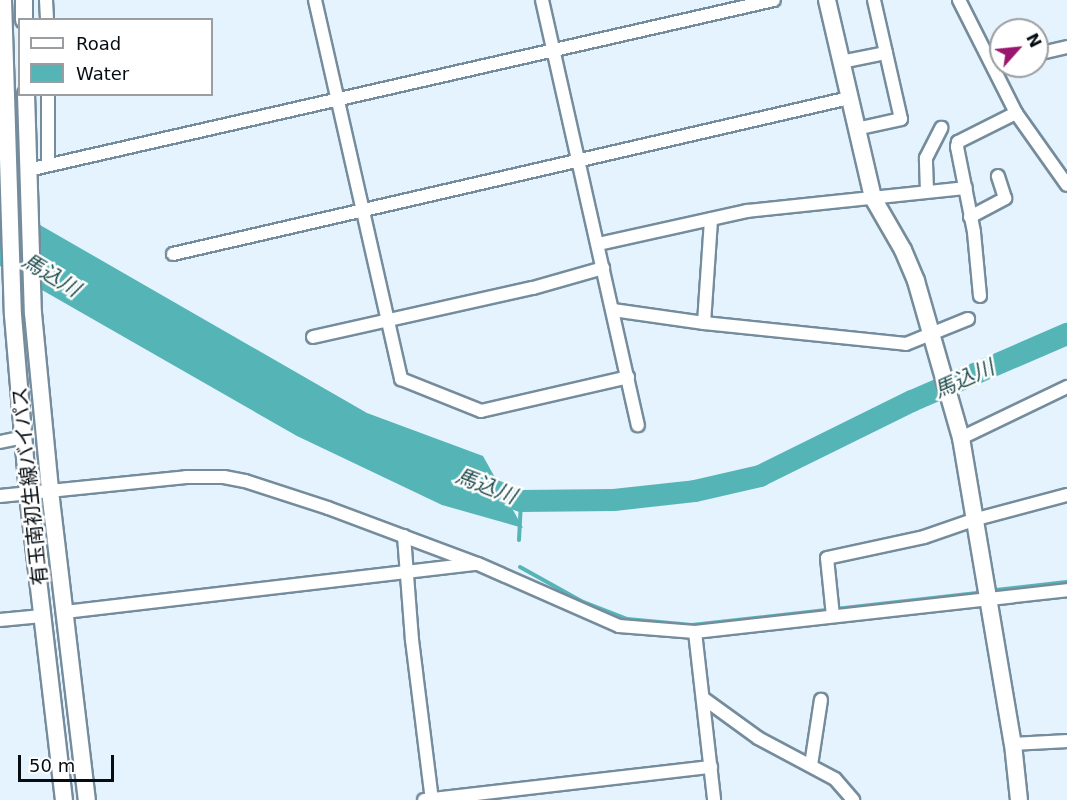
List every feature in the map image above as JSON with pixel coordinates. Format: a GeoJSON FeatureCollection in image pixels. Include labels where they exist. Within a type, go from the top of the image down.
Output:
{"type":"FeatureCollection","features":[{"type":"Feature","properties":{"kind":"street","name":"有玉南初生線バイパス"},"geometry":{"type":"LineString","coordinates":[[3,0],[4,144],[8,176],[23,437],[64,800]]}},
{"type":"Feature","properties":{"kind":"street"},"geometry":{"type":"LineString","coordinates":[[24,0],[24,18]]}},
{"type":"Feature","properties":{"kind":"street"},"geometry":{"type":"LineString","coordinates":[[46,0],[47,18]]}},
{"type":"Feature","properties":{"kind":"street"},"geometry":{"type":"LineString","coordinates":[[315,0],[339,99],[361,211],[401,379],[474,410],[628,377]]}},
{"type":"Feature","properties":{"kind":"street"},"geometry":{"type":"LineString","coordinates":[[542,0],[638,425]]}},
{"type":"Feature","properties":{"kind":"street"},"geometry":{"type":"LineString","coordinates":[[28,170],[774,0]]}},
{"type":"Feature","properties":{"kind":"street"},"geometry":{"type":"LineString","coordinates":[[827,0],[873,198],[912,270],[927,312],[962,438],[973,520],[1013,744],[1019,800]]}},
{"type":"Feature","properties":{"kind":"street"},"geometry":{"type":"LineString","coordinates":[[856,129],[902,119],[874,0]]}},
{"type":"Feature","properties":{"kind":"street"},"geometry":{"type":"LineString","coordinates":[[959,0],[989,53]]}},
{"type":"Feature","properties":{"kind":"street"},"geometry":{"type":"LineString","coordinates":[[1049,51],[1067,47]]}},
{"type":"Feature","properties":{"kind":"street"},"geometry":{"type":"LineString","coordinates":[[841,62],[885,53]]}},
{"type":"Feature","properties":{"kind":"street"},"geometry":{"type":"LineString","coordinates":[[1001,78],[1016,113],[1067,185]]}},
{"type":"Feature","properties":{"kind":"street","name":"有玉南初生線バイパス"},"geometry":{"type":"LineString","coordinates":[[26,96],[33,313],[50,491],[87,800]]}},
{"type":"Feature","properties":{"kind":"street"},"geometry":{"type":"LineString","coordinates":[[48,96],[48,165]]}},
{"type":"Feature","properties":{"kind":"street"},"geometry":{"type":"LineString","coordinates":[[173,254],[849,98]]}},
{"type":"Feature","properties":{"kind":"street"},"geometry":{"type":"LineString","coordinates":[[980,296],[966,188],[957,147],[958,142],[1016,113]]}},
{"type":"Feature","properties":{"kind":"street"},"geometry":{"type":"LineString","coordinates":[[927,191],[926,158],[941,128]]}},
{"type":"Feature","properties":{"kind":"street"},"geometry":{"type":"LineString","coordinates":[[970,217],[1005,198],[998,176]]}},
{"type":"Feature","properties":{"kind":"street"},"geometry":{"type":"LineString","coordinates":[[598,244],[711,219],[786,206],[966,188]]}},
{"type":"Feature","properties":{"kind":"street"},"geometry":{"type":"LineString","coordinates":[[704,323],[711,219]]}},
{"type":"Feature","properties":{"kind":"street"},"geometry":{"type":"LineString","coordinates":[[313,337],[533,288],[603,268]]}},
{"type":"Feature","properties":{"kind":"street"},"geometry":{"type":"LineString","coordinates":[[613,310],[704,323],[906,344],[932,336],[968,319]]}},
{"type":"Feature","properties":{"kind":"street"},"geometry":{"type":"LineString","coordinates":[[962,438],[1067,387]]}},
{"type":"Feature","properties":{"kind":"street"},"geometry":{"type":"LineString","coordinates":[[0,442],[23,437]]}},
{"type":"Feature","properties":{"kind":"street"},"geometry":{"type":"LineString","coordinates":[[0,496],[186,477],[224,477],[272,488],[404,536],[478,564],[619,626],[695,632],[1067,590]]}},
{"type":"Feature","properties":{"kind":"street"},"geometry":{"type":"LineString","coordinates":[[833,616],[827,558],[924,537],[973,520],[1067,495]]}},
{"type":"Feature","properties":{"kind":"street"},"geometry":{"type":"LineString","coordinates":[[404,536],[429,800],[711,767]]}},
{"type":"Feature","properties":{"kind":"street"},"geometry":{"type":"LineString","coordinates":[[64,612],[478,564]]}},
{"type":"Feature","properties":{"kind":"street"},"geometry":{"type":"LineString","coordinates":[[0,620],[42,616]]}},
{"type":"Feature","properties":{"kind":"street"},"geometry":{"type":"LineString","coordinates":[[695,632],[714,800]]}},
{"type":"Feature","properties":{"kind":"street"},"geometry":{"type":"LineString","coordinates":[[703,698],[758,738],[835,779],[853,800]]}},
{"type":"Feature","properties":{"kind":"street"},"geometry":{"type":"LineString","coordinates":[[811,765],[821,700]]}},
{"type":"Feature","properties":{"kind":"street"},"geometry":{"type":"LineString","coordinates":[[1013,744],[1067,741]]}},
{"type":"Feature","properties":{"kind":"water"},"geometry":{"type":"Polygon","coordinates":[[[0,202],[367,413],[483,456],[523,528],[442,505],[297,436],[0,266],[0,202]]]}},
{"type":"Feature","properties":{"kind":"waterway","name":"馬込川"},"geometry":{"type":"LineString","coordinates":[[475,483],[521,501],[614,500],[695,491],[760,476],[912,401],[1067,334]]}},
{"type":"Feature","properties":{"kind":"waterway"},"geometry":{"type":"LineString","coordinates":[[519,540],[521,501]]}},
{"type":"Feature","properties":{"kind":"waterway"},"geometry":{"type":"LineString","coordinates":[[520,567],[581,601],[627,619],[692,625],[977,593]]}},
{"type":"Feature","properties":{"kind":"waterway"},"geometry":{"type":"LineString","coordinates":[[996,590],[1067,582]]}}]}
